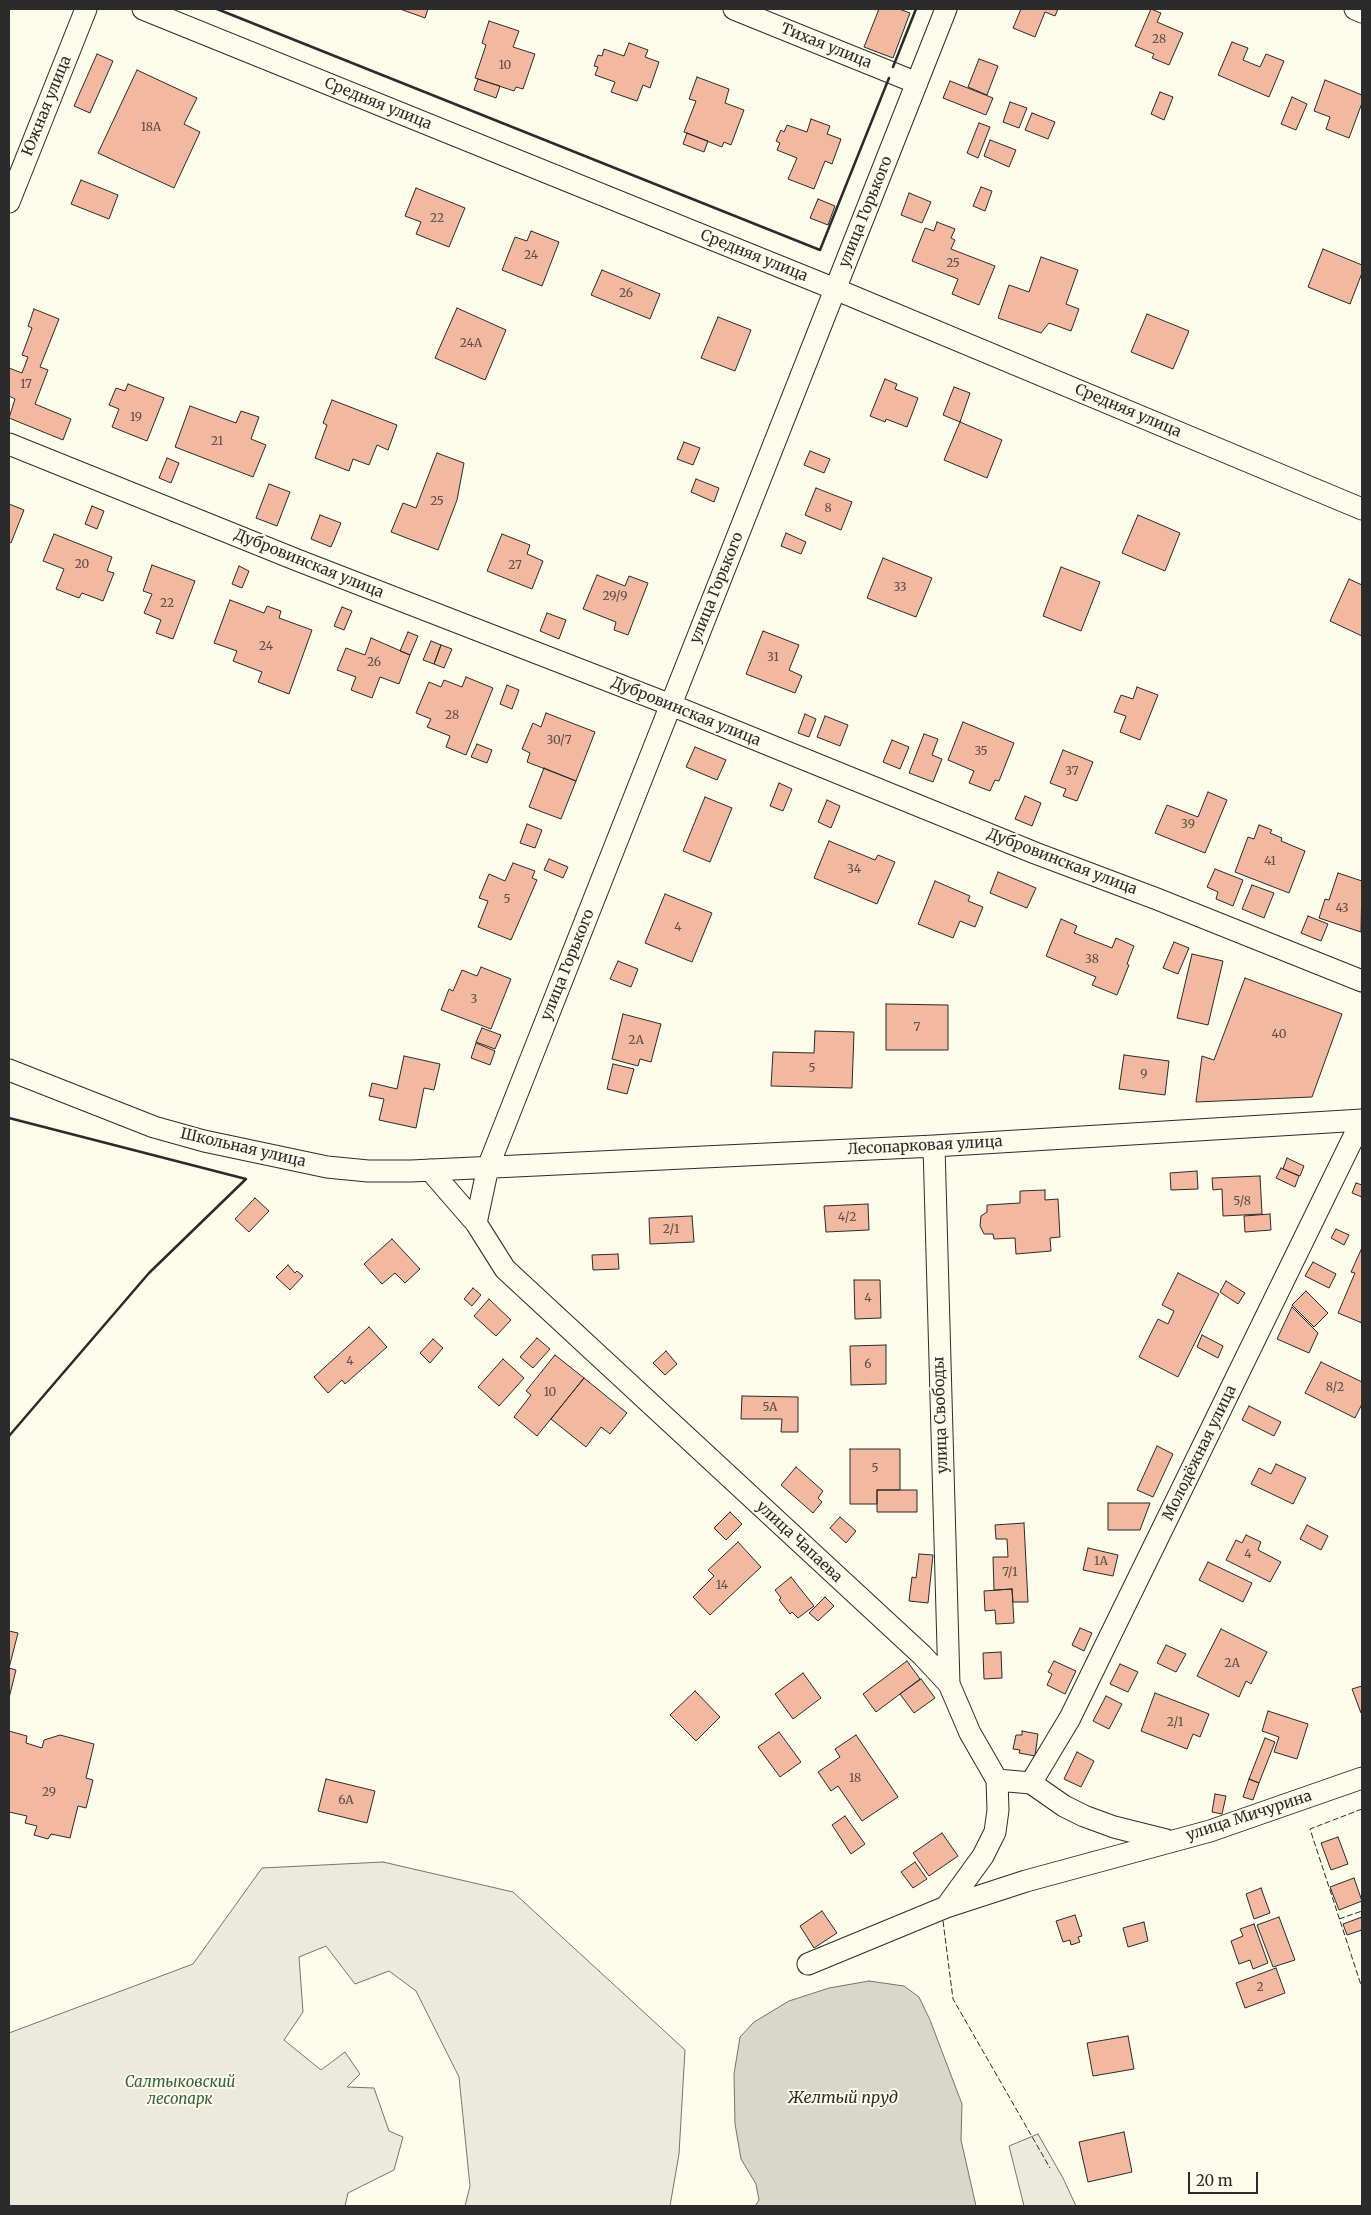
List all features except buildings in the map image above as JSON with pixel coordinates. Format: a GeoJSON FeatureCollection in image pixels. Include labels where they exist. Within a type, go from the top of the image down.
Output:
{"type":"FeatureCollection","features":[{"type":"Feature","properties":{"kind":"street","name":"Южная улица"},"geometry":{"type":"LineString","coordinates":[[9,202],[86,9]]}},
{"type":"Feature","properties":{"kind":"street","name":"Средняя улица"},"geometry":{"type":"LineString","coordinates":[[143,9],[835,289],[1362,508]]}},
{"type":"Feature","properties":{"kind":"street","name":"Тихая улица"},"geometry":{"type":"LineString","coordinates":[[734,9],[917,83]]}},
{"type":"Feature","properties":{"kind":"street","name":"улица Горького"},"geometry":{"type":"LineString","coordinates":[[488,1168],[946,9]]}},
{"type":"Feature","properties":{"kind":"street"},"geometry":{"type":"LineString","coordinates":[[1354,9],[1362,12]]}},
{"type":"Feature","properties":{"kind":"street","name":"Дубровинская улица"},"geometry":{"type":"LineString","coordinates":[[9,444],[297,560],[671,705],[1035,853],[1157,898],[1362,981]]}},
{"type":"Feature","properties":{"kind":"street","name":"Школьная улица"},"geometry":{"type":"LineString","coordinates":[[9,1070],[154,1127],[204,1141],[326,1167],[368,1171],[488,1168]]}},
{"type":"Feature","properties":{"kind":"street","name":"Лесопарковая улица"},"geometry":{"type":"LineString","coordinates":[[488,1168],[934,1146],[1362,1120]]}},
{"type":"Feature","properties":{"kind":"street","name":"Молодёжная улица"},"geometry":{"type":"LineString","coordinates":[[1031,1783],[1070,1718],[1362,1120]]}},
{"type":"Feature","properties":{"kind":"street","name":"улица Свободы"},"geometry":{"type":"LineString","coordinates":[[934,1146],[949,1684]]}},
{"type":"Feature","properties":{"kind":"street"},"geometry":{"type":"LineString","coordinates":[[476,1223],[488,1168]]}},
{"type":"Feature","properties":{"kind":"street","name":"улица Чапаева"},"geometry":{"type":"LineString","coordinates":[[430,1170],[476,1223],[505,1269],[922,1655],[949,1684],[970,1734],[997,1780],[998,1810],[994,1832],[983,1856],[946,1907]]}},
{"type":"Feature","properties":{"kind":"street","name":"улица Мичурина"},"geometry":{"type":"LineString","coordinates":[[997,1780],[1031,1783],[1064,1806],[1084,1816],[1114,1827],[1172,1841],[1210,1830],[1362,1778]]}},
{"type":"Feature","properties":{"kind":"street"},"geometry":{"type":"LineString","coordinates":[[808,1964],[946,1907],[1026,1881],[1172,1841]]}},
{"type":"Feature","properties":{"kind":"green space","name":"Салтыковский лесопарк"},"geometry":{"type":"Polygon","coordinates":[[[383,1862],[513,1892],[685,2050],[679,2154],[670,2206],[465,2206],[470,2186],[459,2077],[416,1991],[389,1971],[355,1984],[326,1946],[299,1957],[303,2012],[284,2040],[321,2070],[345,2052],[360,2074],[347,2087],[374,2088],[389,2131],[403,2137],[394,2170],[348,2193],[345,2206],[9,2206],[9,2033],[193,1964],[262,1868],[383,1862]]]}},
{"type":"Feature","properties":{"kind":"green space"},"geometry":{"type":"Polygon","coordinates":[[[1038,2134],[1063,2178],[1076,2206],[1024,2206],[1009,2146],[1038,2134]]]}},
{"type":"Feature","properties":{"kind":"water","name":"Желтый пруд"},"geometry":{"type":"Polygon","coordinates":[[[869,1981],[904,1986],[919,1997],[930,2020],[962,2104],[961,2140],[976,2206],[755,2206],[759,2200],[756,2184],[741,2159],[735,2124],[734,2074],[740,2037],[754,2022],[789,2001],[829,1988],[869,1981]]]}},
{"type":"Feature","properties":{"kind":"fence"},"geometry":{"type":"LineString","coordinates":[[1362,1809],[1310,1829],[1362,1988]]}},
{"type":"Feature","properties":{"kind":"fence"},"geometry":{"type":"LineString","coordinates":[[1339,1919],[1362,1911]]}},
{"type":"Feature","properties":{"kind":"fence"},"geometry":{"type":"LineString","coordinates":[[943,1921],[953,1999],[1050,2168]]}},
{"type":"Feature","properties":{"kind":"wall"},"geometry":{"type":"LineString","coordinates":[[217,9],[820,250],[889,78]]}},
{"type":"Feature","properties":{"kind":"wall"},"geometry":{"type":"LineString","coordinates":[[893,67],[916,9]]}},
{"type":"Feature","properties":{"kind":"wall"},"geometry":{"type":"LineString","coordinates":[[9,1118],[246,1179],[149,1273],[9,1436]]}}]}
